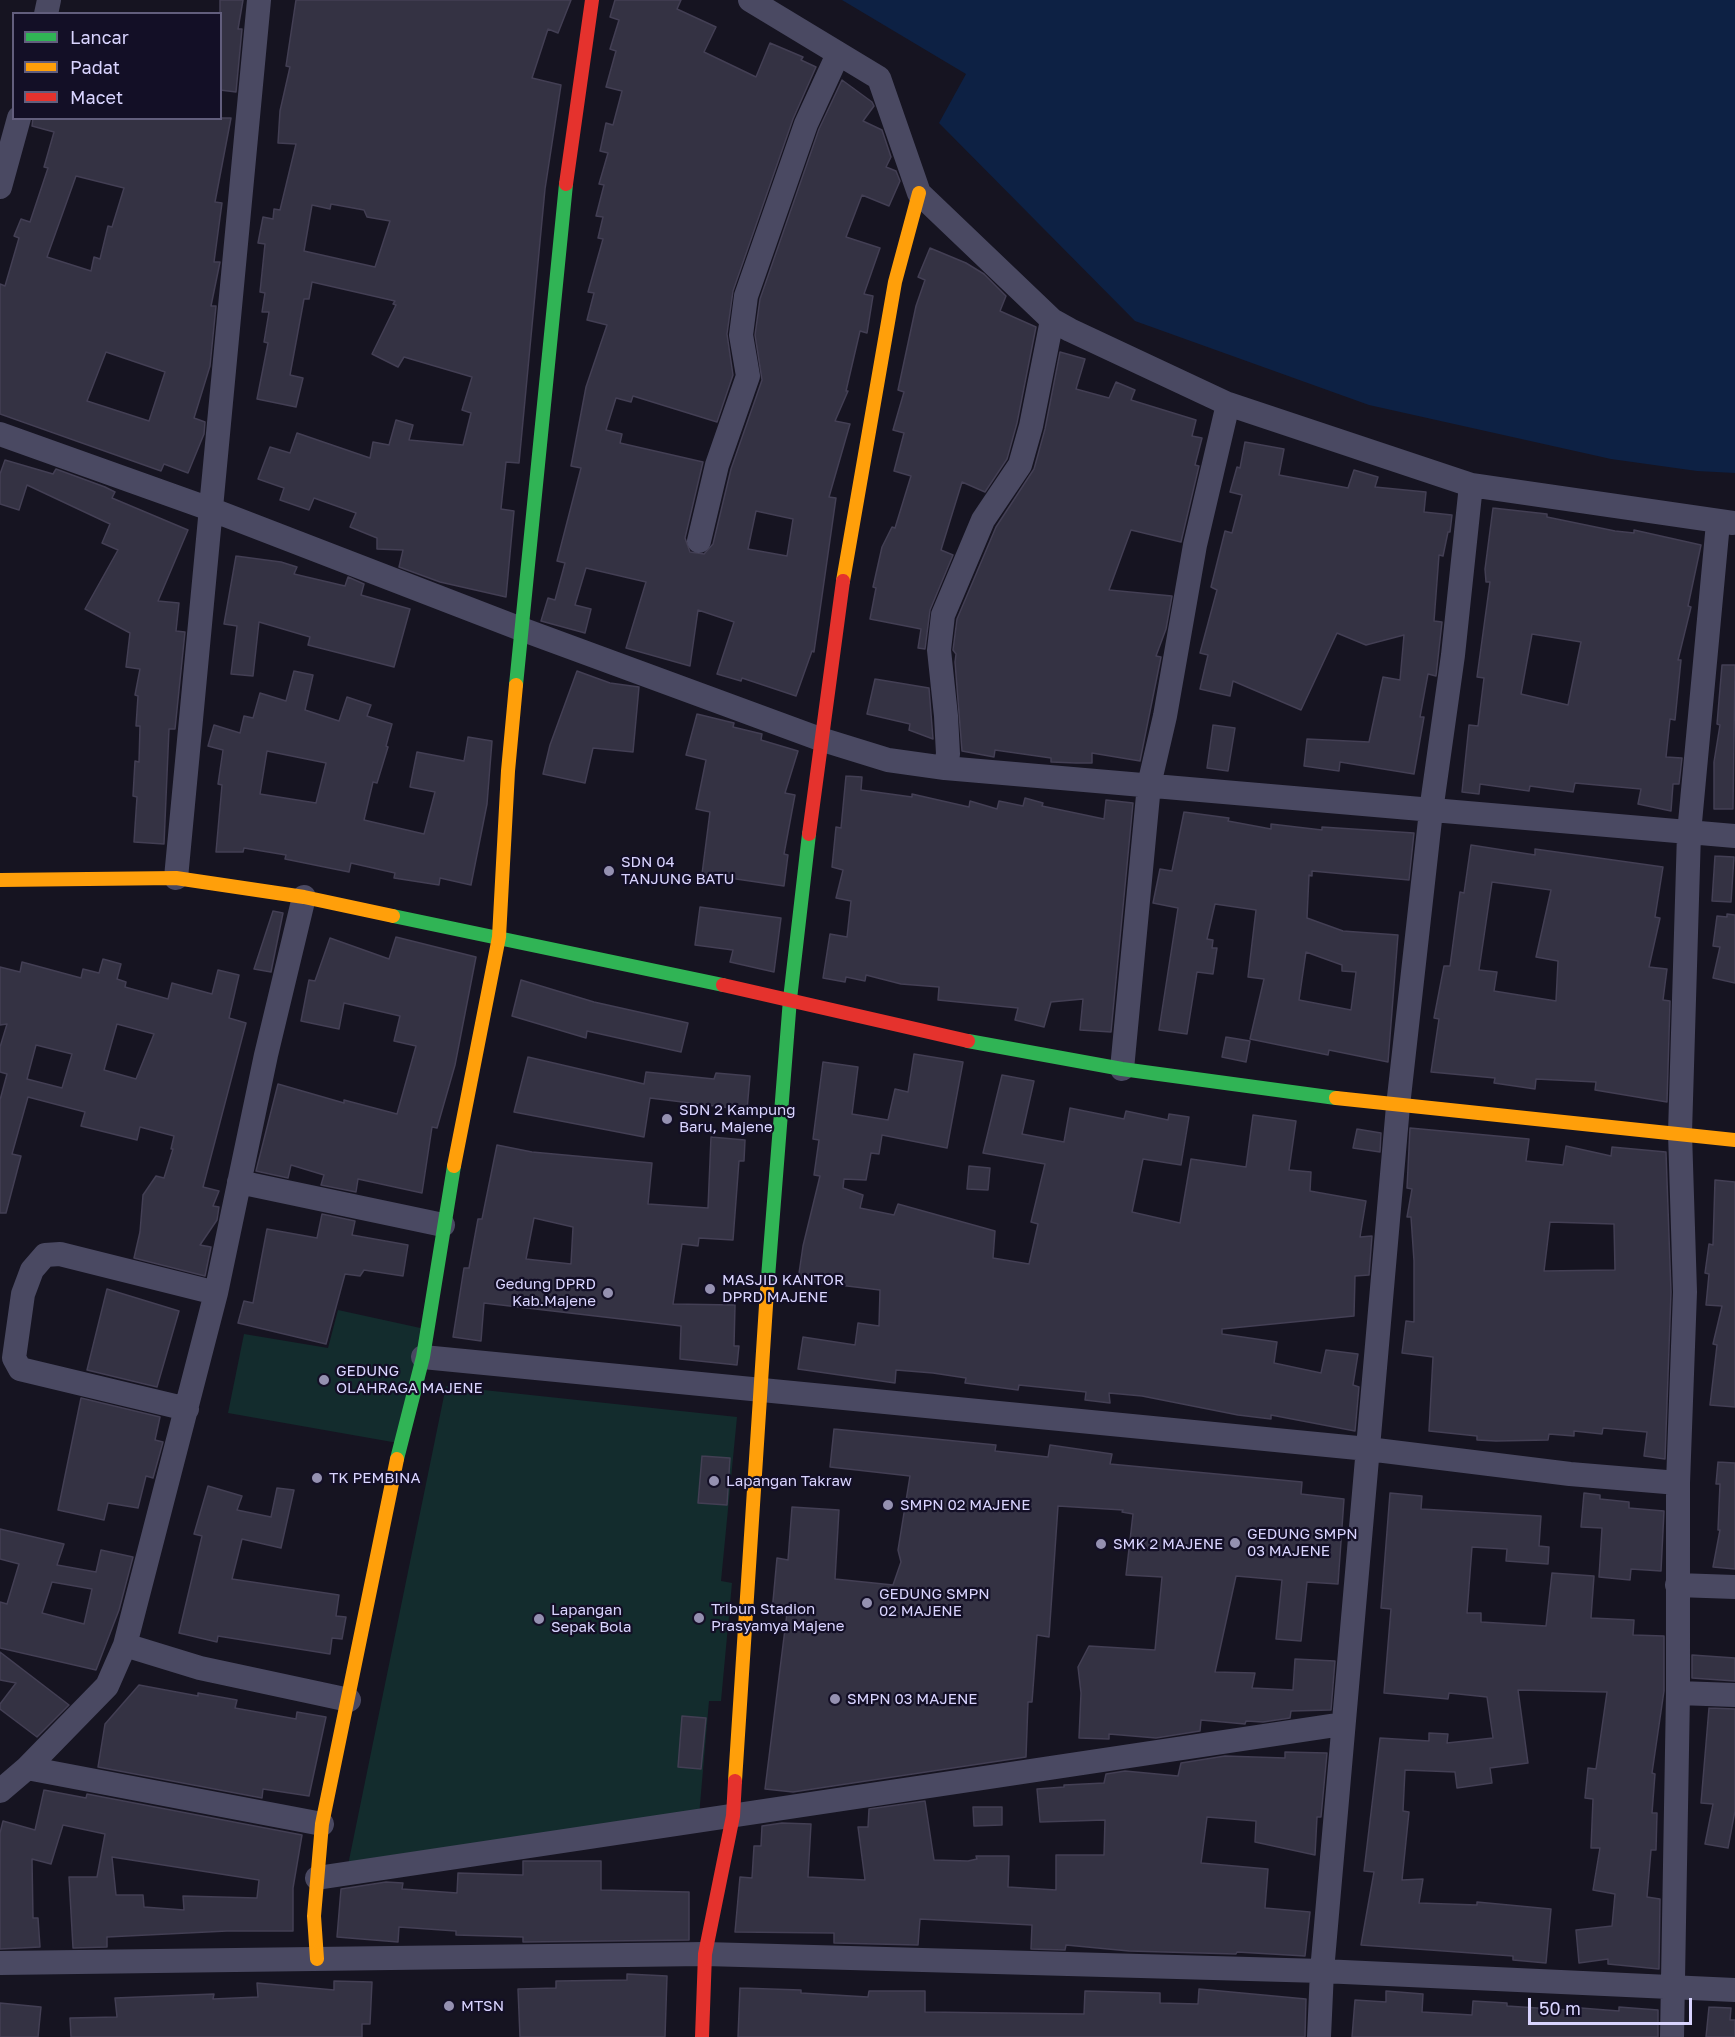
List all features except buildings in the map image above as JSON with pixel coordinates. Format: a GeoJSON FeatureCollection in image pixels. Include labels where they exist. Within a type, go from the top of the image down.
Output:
{"type":"FeatureCollection","features":[{"type":"Feature","properties":{"kind":"main road"},"geometry":{"type":"LineString","coordinates":[[317,1959],[314,1916],[322,1824],[350,1700],[391,1484],[423,1357],[443,1225],[499,937],[508,771],[560,228],[592,0]]}},
{"type":"Feature","properties":{"kind":"main road"},"geometry":{"type":"LineString","coordinates":[[702,2037],[705,1954],[733,1816],[759,1391],[790,999],[820,740],[852,517],[895,282],[919,193]]}},
{"type":"Feature","properties":{"kind":"main road"},"geometry":{"type":"LineString","coordinates":[[0,880],[176,878],[304,897],[790,999],[969,1041],[1122,1069],[1398,1106],[1735,1140]]}},
{"type":"Feature","properties":{"kind":"street"},"geometry":{"type":"LineString","coordinates":[[176,878],[259,0]]}},
{"type":"Feature","properties":{"kind":"street"},"geometry":{"type":"LineString","coordinates":[[750,0],[838,54],[873,72],[879,78],[919,193],[1052,320],[1228,404],[1472,485],[1727,523],[1689,833],[1680,1133],[1684,1292],[1678,1483],[1678,1693],[1672,2037]]}},
{"type":"Feature","properties":{"kind":"street"},"geometry":{"type":"LineString","coordinates":[[699,541],[717,465],[748,376],[741,335],[746,296],[806,124],[838,54]]}},
{"type":"Feature","properties":{"kind":"street"},"geometry":{"type":"LineString","coordinates":[[0,187],[18,120]]}},
{"type":"Feature","properties":{"kind":"street"},"geometry":{"type":"LineString","coordinates":[[945,768],[948,754],[939,650],[943,615],[983,520],[1020,465],[1031,426],[1052,320]]}},
{"type":"Feature","properties":{"kind":"street"},"geometry":{"type":"LineString","coordinates":[[1122,1069],[1149,785],[1165,716],[1195,545],[1228,404]]}},
{"type":"Feature","properties":{"kind":"street"},"geometry":{"type":"LineString","coordinates":[[0,434],[210,509],[521,629],[820,740],[888,760],[945,768],[1735,836]]}},
{"type":"Feature","properties":{"kind":"street"},"geometry":{"type":"LineString","coordinates":[[1319,2037],[1322,1971],[1398,1106],[1431,811],[1453,655],[1472,485]]}},
{"type":"Feature","properties":{"kind":"street"},"geometry":{"type":"LineString","coordinates":[[0,1791],[27,1768],[108,1686],[125,1645],[216,1293],[266,1055],[304,897]]}},
{"type":"Feature","properties":{"kind":"street"},"geometry":{"type":"LineString","coordinates":[[239,1182],[443,1225]]}},
{"type":"Feature","properties":{"kind":"street"},"geometry":{"type":"LineString","coordinates":[[187,1410],[20,1369],[14,1358],[23,1294],[32,1270],[45,1255],[60,1254],[216,1293]]}},
{"type":"Feature","properties":{"kind":"street"},"geometry":{"type":"LineString","coordinates":[[423,1357],[1368,1449],[1570,1474],[1678,1483]]}},
{"type":"Feature","properties":{"kind":"street"},"geometry":{"type":"LineString","coordinates":[[1677,1585],[1735,1587]]}},
{"type":"Feature","properties":{"kind":"street"},"geometry":{"type":"LineString","coordinates":[[125,1645],[200,1668],[350,1700]]}},
{"type":"Feature","properties":{"kind":"street"},"geometry":{"type":"LineString","coordinates":[[1678,1693],[1735,1695]]}},
{"type":"Feature","properties":{"kind":"street"},"geometry":{"type":"LineString","coordinates":[[317,1878],[1344,1724]]}},
{"type":"Feature","properties":{"kind":"street"},"geometry":{"type":"LineString","coordinates":[[27,1768],[322,1824]]}},
{"type":"Feature","properties":{"kind":"street"},"geometry":{"type":"LineString","coordinates":[[0,1963],[705,1954],[1322,1971],[1735,1990]]}},
{"type":"Feature","properties":{"kind":"green space","name":"GEDUNG OLAHRAGA MAJENE"},"geometry":{"type":"Polygon","coordinates":[[[338,1310],[425,1329],[398,1443],[228,1413],[244,1334],[328,1348],[338,1310]]]}},
{"type":"Feature","properties":{"kind":"green space"},"geometry":{"type":"Polygon","coordinates":[[[446,1386],[737,1417],[721,1581],[732,1583],[721,1701],[709,1701],[699,1816],[347,1870],[446,1386]]]}},
{"type":"Feature","properties":{"kind":"water"},"geometry":{"type":"Polygon","coordinates":[[[842,0],[1735,0],[1735,473],[1697,471],[1611,459],[1369,405],[1135,321],[939,123],[966,74],[842,0]]]}},
{"type":"Feature","properties":{"kind":"traffic: fast"},"geometry":{"type":"LineString","coordinates":[[516,685],[566,184]]}},
{"type":"Feature","properties":{"kind":"traffic: fast"},"geometry":{"type":"LineString","coordinates":[[767,1290],[790,999],[809,834]]}},
{"type":"Feature","properties":{"kind":"traffic: fast"},"geometry":{"type":"LineString","coordinates":[[393,916],[723,985]]}},
{"type":"Feature","properties":{"kind":"traffic: fast"},"geometry":{"type":"LineString","coordinates":[[968,1041],[1122,1069],[1336,1098]]}},
{"type":"Feature","properties":{"kind":"traffic: fast"},"geometry":{"type":"LineString","coordinates":[[397,1459],[423,1357],[454,1166]]}},
{"type":"Feature","properties":{"kind":"traffic: slow"},"geometry":{"type":"LineString","coordinates":[[843,581],[895,282],[919,193]]}},
{"type":"Feature","properties":{"kind":"traffic: slow"},"geometry":{"type":"LineString","coordinates":[[454,1166],[499,937],[508,771],[516,685]]}},
{"type":"Feature","properties":{"kind":"traffic: slow"},"geometry":{"type":"LineString","coordinates":[[0,880],[176,878],[304,897],[393,916]]}},
{"type":"Feature","properties":{"kind":"traffic: slow"},"geometry":{"type":"LineString","coordinates":[[1336,1098],[1735,1140]]}},
{"type":"Feature","properties":{"kind":"traffic: slow"},"geometry":{"type":"LineString","coordinates":[[735,1781],[767,1290]]}},
{"type":"Feature","properties":{"kind":"traffic: slow"},"geometry":{"type":"LineString","coordinates":[[317,1959],[314,1916],[322,1824],[397,1459]]}},
{"type":"Feature","properties":{"kind":"traffic: jam"},"geometry":{"type":"LineString","coordinates":[[566,184],[592,0]]}},
{"type":"Feature","properties":{"kind":"traffic: jam"},"geometry":{"type":"LineString","coordinates":[[809,834],[843,581]]}},
{"type":"Feature","properties":{"kind":"traffic: jam"},"geometry":{"type":"LineString","coordinates":[[723,985],[968,1041]]}},
{"type":"Feature","properties":{"kind":"traffic: jam"},"geometry":{"type":"LineString","coordinates":[[702,2037],[705,1954],[733,1816],[735,1781]]}},
{"type":"Feature","properties":{"kind":"place","name":"SDN 04 TANJUNG BATU"},"geometry":{"type":"Point","coordinates":[609,871]}},
{"type":"Feature","properties":{"kind":"place","name":"SDN 2 Kampung Baru, Majene"},"geometry":{"type":"Point","coordinates":[667,1119]}},
{"type":"Feature","properties":{"kind":"place","name":"MASJID KANTOR DPRD MAJENE"},"geometry":{"type":"Point","coordinates":[710,1289]}},
{"type":"Feature","properties":{"kind":"place","name":"Gedung DPRD Kab.Majene"},"geometry":{"type":"Point","coordinates":[608,1293]}},
{"type":"Feature","properties":{"kind":"place","name":"GEDUNG OLAHRAGA MAJENE"},"geometry":{"type":"Point","coordinates":[324,1380]}},
{"type":"Feature","properties":{"kind":"place","name":"TK PEMBINA"},"geometry":{"type":"Point","coordinates":[317,1478]}},
{"type":"Feature","properties":{"kind":"place","name":"Lapangan Takraw"},"geometry":{"type":"Point","coordinates":[714,1481]}},
{"type":"Feature","properties":{"kind":"place","name":"SMPN 02 MAJENE"},"geometry":{"type":"Point","coordinates":[888,1505]}},
{"type":"Feature","properties":{"kind":"place","name":"GEDUNG SMPN 03 MAJENE"},"geometry":{"type":"Point","coordinates":[1235,1543]}},
{"type":"Feature","properties":{"kind":"place","name":"SMK 2 MAJENE"},"geometry":{"type":"Point","coordinates":[1101,1544]}},
{"type":"Feature","properties":{"kind":"place","name":"GEDUNG SMPN 02 MAJENE"},"geometry":{"type":"Point","coordinates":[867,1603]}},
{"type":"Feature","properties":{"kind":"place","name":"Tribun Stadion Prasyamya Majene"},"geometry":{"type":"Point","coordinates":[699,1618]}},
{"type":"Feature","properties":{"kind":"place","name":"Lapangan Sepak Bola"},"geometry":{"type":"Point","coordinates":[539,1619]}},
{"type":"Feature","properties":{"kind":"place","name":"SMPN 03 MAJENE"},"geometry":{"type":"Point","coordinates":[835,1699]}},
{"type":"Feature","properties":{"kind":"place","name":"MTSN"},"geometry":{"type":"Point","coordinates":[449,2006]}}]}
